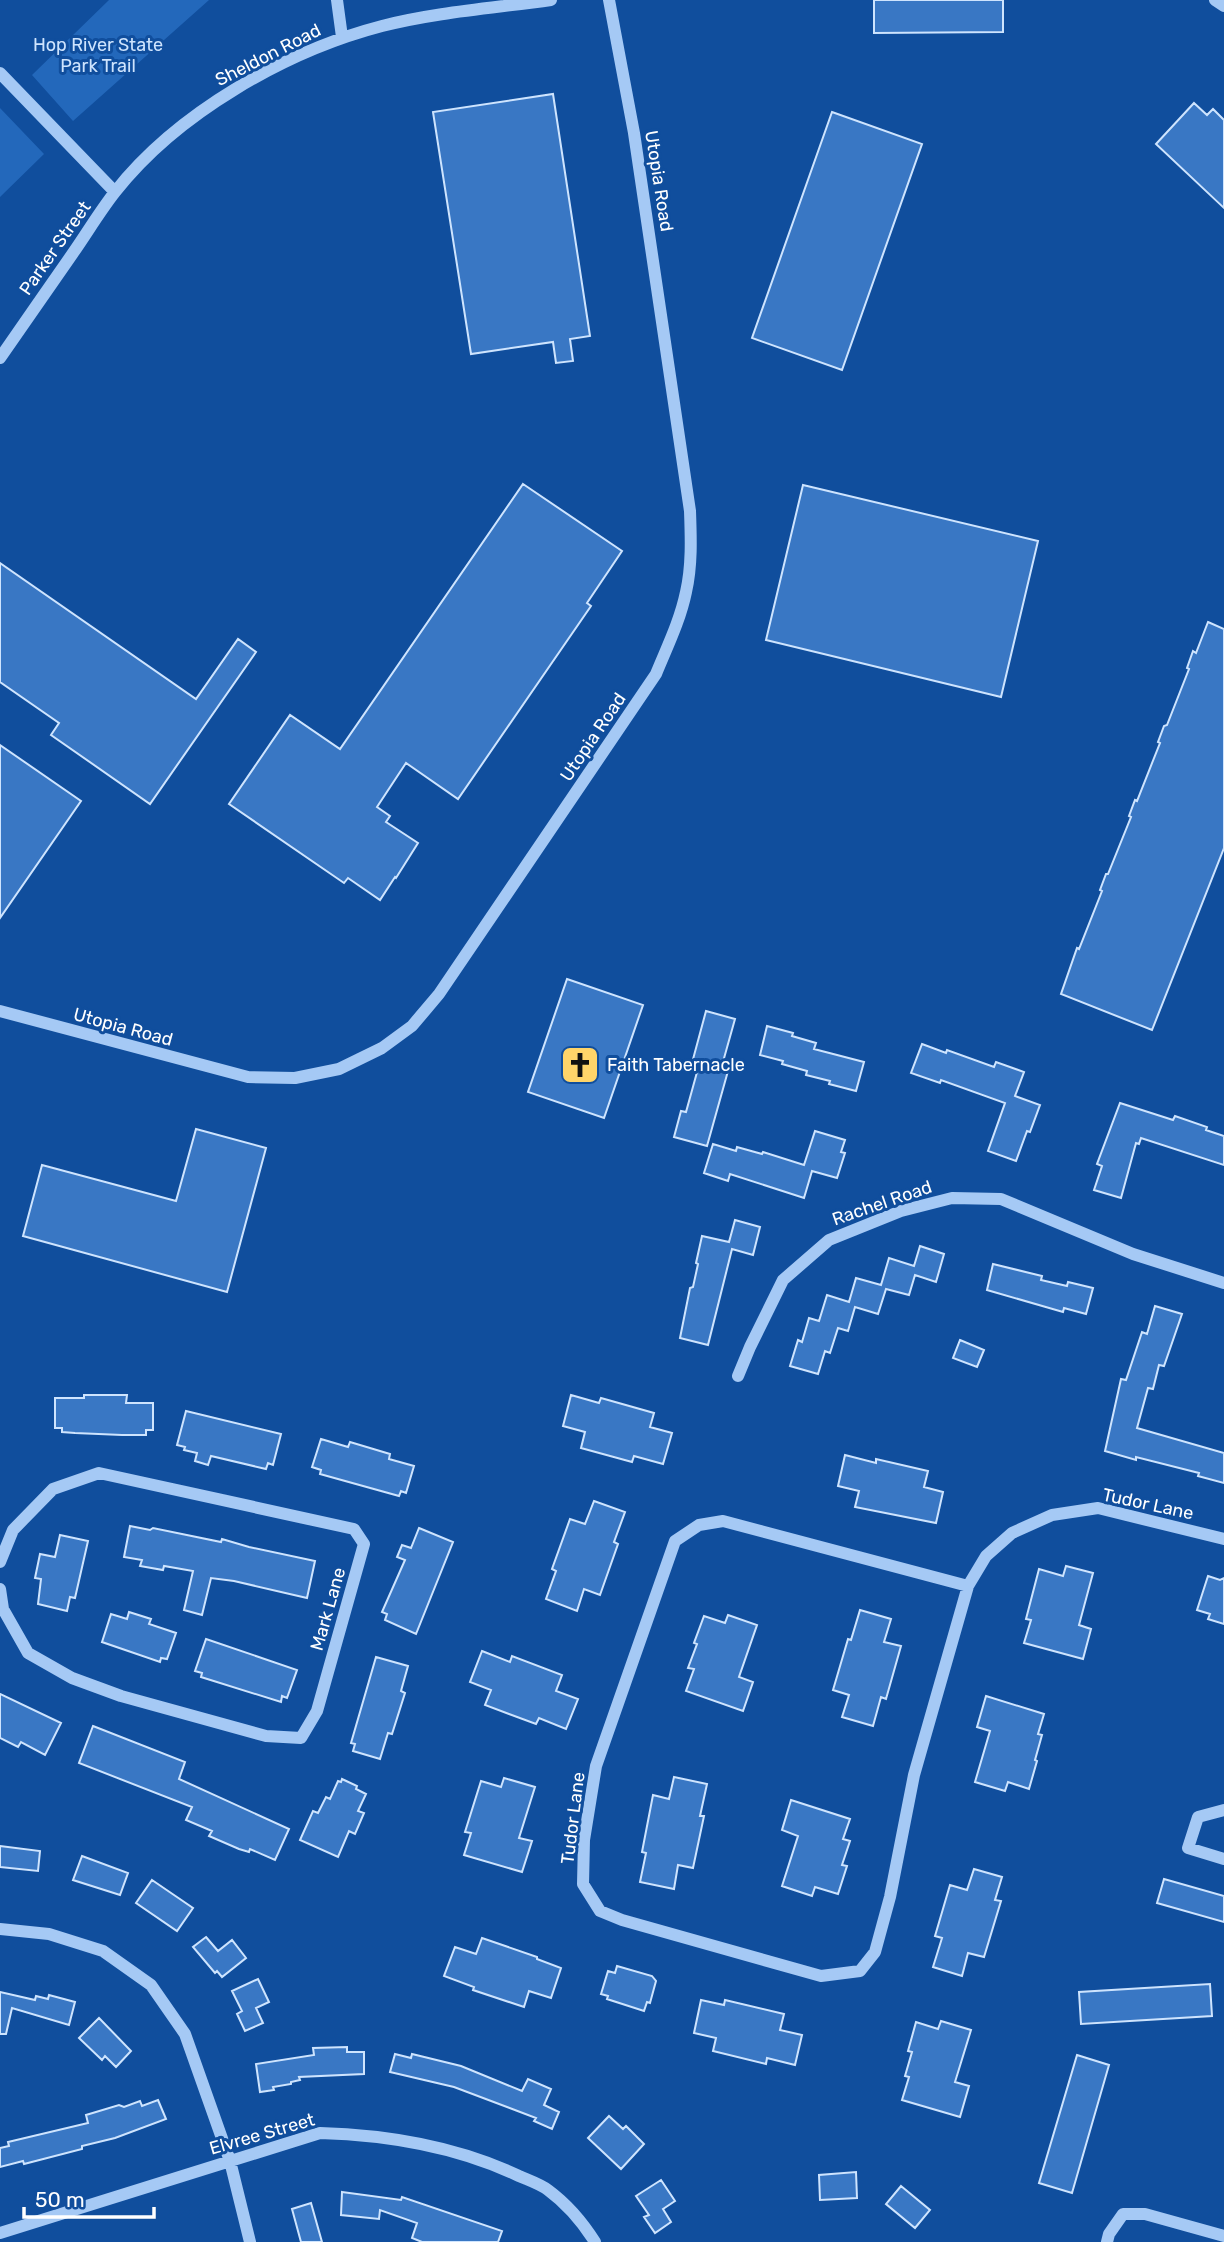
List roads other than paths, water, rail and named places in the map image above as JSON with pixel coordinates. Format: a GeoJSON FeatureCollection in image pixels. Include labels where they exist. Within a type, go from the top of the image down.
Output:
{"type":"FeatureCollection","features":[{"type":"Feature","properties":{"kind":"street"},"geometry":{"type":"LineString","coordinates":[[337,0],[342,37]]}},
{"type":"Feature","properties":{"kind":"street","name":"Sheldon Road"},"geometry":{"type":"LineString","coordinates":[[115,192],[150,153],[219,99],[287,61],[342,37],[385,25],[551,0]]}},
{"type":"Feature","properties":{"kind":"street","name":"Utopia Road"},"geometry":{"type":"LineString","coordinates":[[0,1012],[248,1077],[295,1078],[339,1069],[382,1048],[412,1026],[439,994],[656,674],[675,631],[687,591],[691,547],[690,511],[636,146],[609,0]]}},
{"type":"Feature","properties":{"kind":"street"},"geometry":{"type":"LineString","coordinates":[[1215,0],[1224,6]]}},
{"type":"Feature","properties":{"kind":"street"},"geometry":{"type":"LineString","coordinates":[[0,73],[115,192]]}},
{"type":"Feature","properties":{"kind":"street","name":"Parker Street"},"geometry":{"type":"LineString","coordinates":[[0,358],[115,192]]}},
{"type":"Feature","properties":{"kind":"street","name":"Rachel Road"},"geometry":{"type":"LineString","coordinates":[[738,1376],[783,1280],[829,1240],[901,1211],[952,1198],[1001,1199],[1133,1254],[1224,1283]]}},
{"type":"Feature","properties":{"kind":"street","name":"Mark Lane"},"geometry":{"type":"LineString","coordinates":[[0,1562],[13,1530],[53,1489],[99,1473],[354,1529],[364,1544],[317,1711],[301,1738],[266,1736],[121,1696],[72,1678],[28,1653],[3,1609],[0,1589]]}},
{"type":"Feature","properties":{"kind":"street","name":"Tudor Lane"},"geometry":{"type":"LineString","coordinates":[[968,1586],[723,1521],[699,1525],[675,1541],[596,1766],[584,1840],[583,1884],[600,1911],[622,1920],[821,1976],[860,1971],[875,1952],[890,1897],[914,1775],[968,1586],[985,1556],[1012,1533],[1052,1515],[1098,1508],[1224,1539]]}},
{"type":"Feature","properties":{"kind":"street"},"geometry":{"type":"LineString","coordinates":[[1224,1810],[1198,1817],[1188,1848],[1224,1859]]}},
{"type":"Feature","properties":{"kind":"street"},"geometry":{"type":"LineString","coordinates":[[0,1929],[49,1934],[103,1951],[151,1985],[186,2034],[230,2161],[250,2242]]}},
{"type":"Feature","properties":{"kind":"street","name":"Elvree Street"},"geometry":{"type":"LineString","coordinates":[[0,2233],[320,2133],[370,2134],[428,2144],[496,2165],[547,2189],[585,2225],[595,2242]]}},
{"type":"Feature","properties":{"kind":"street"},"geometry":{"type":"LineString","coordinates":[[1107,2242],[1109,2234],[1123,2214],[1145,2214],[1224,2236]]}},
{"type":"Feature","properties":{"kind":"place","name":"Faith Tabernacle"},"geometry":{"type":"Point","coordinates":[580,1065]}},
{"type":"Feature","properties":{"kind":"park label","name":"Hop River State Park Trail"},"geometry":{"type":"Point","coordinates":[98,55]}}]}
